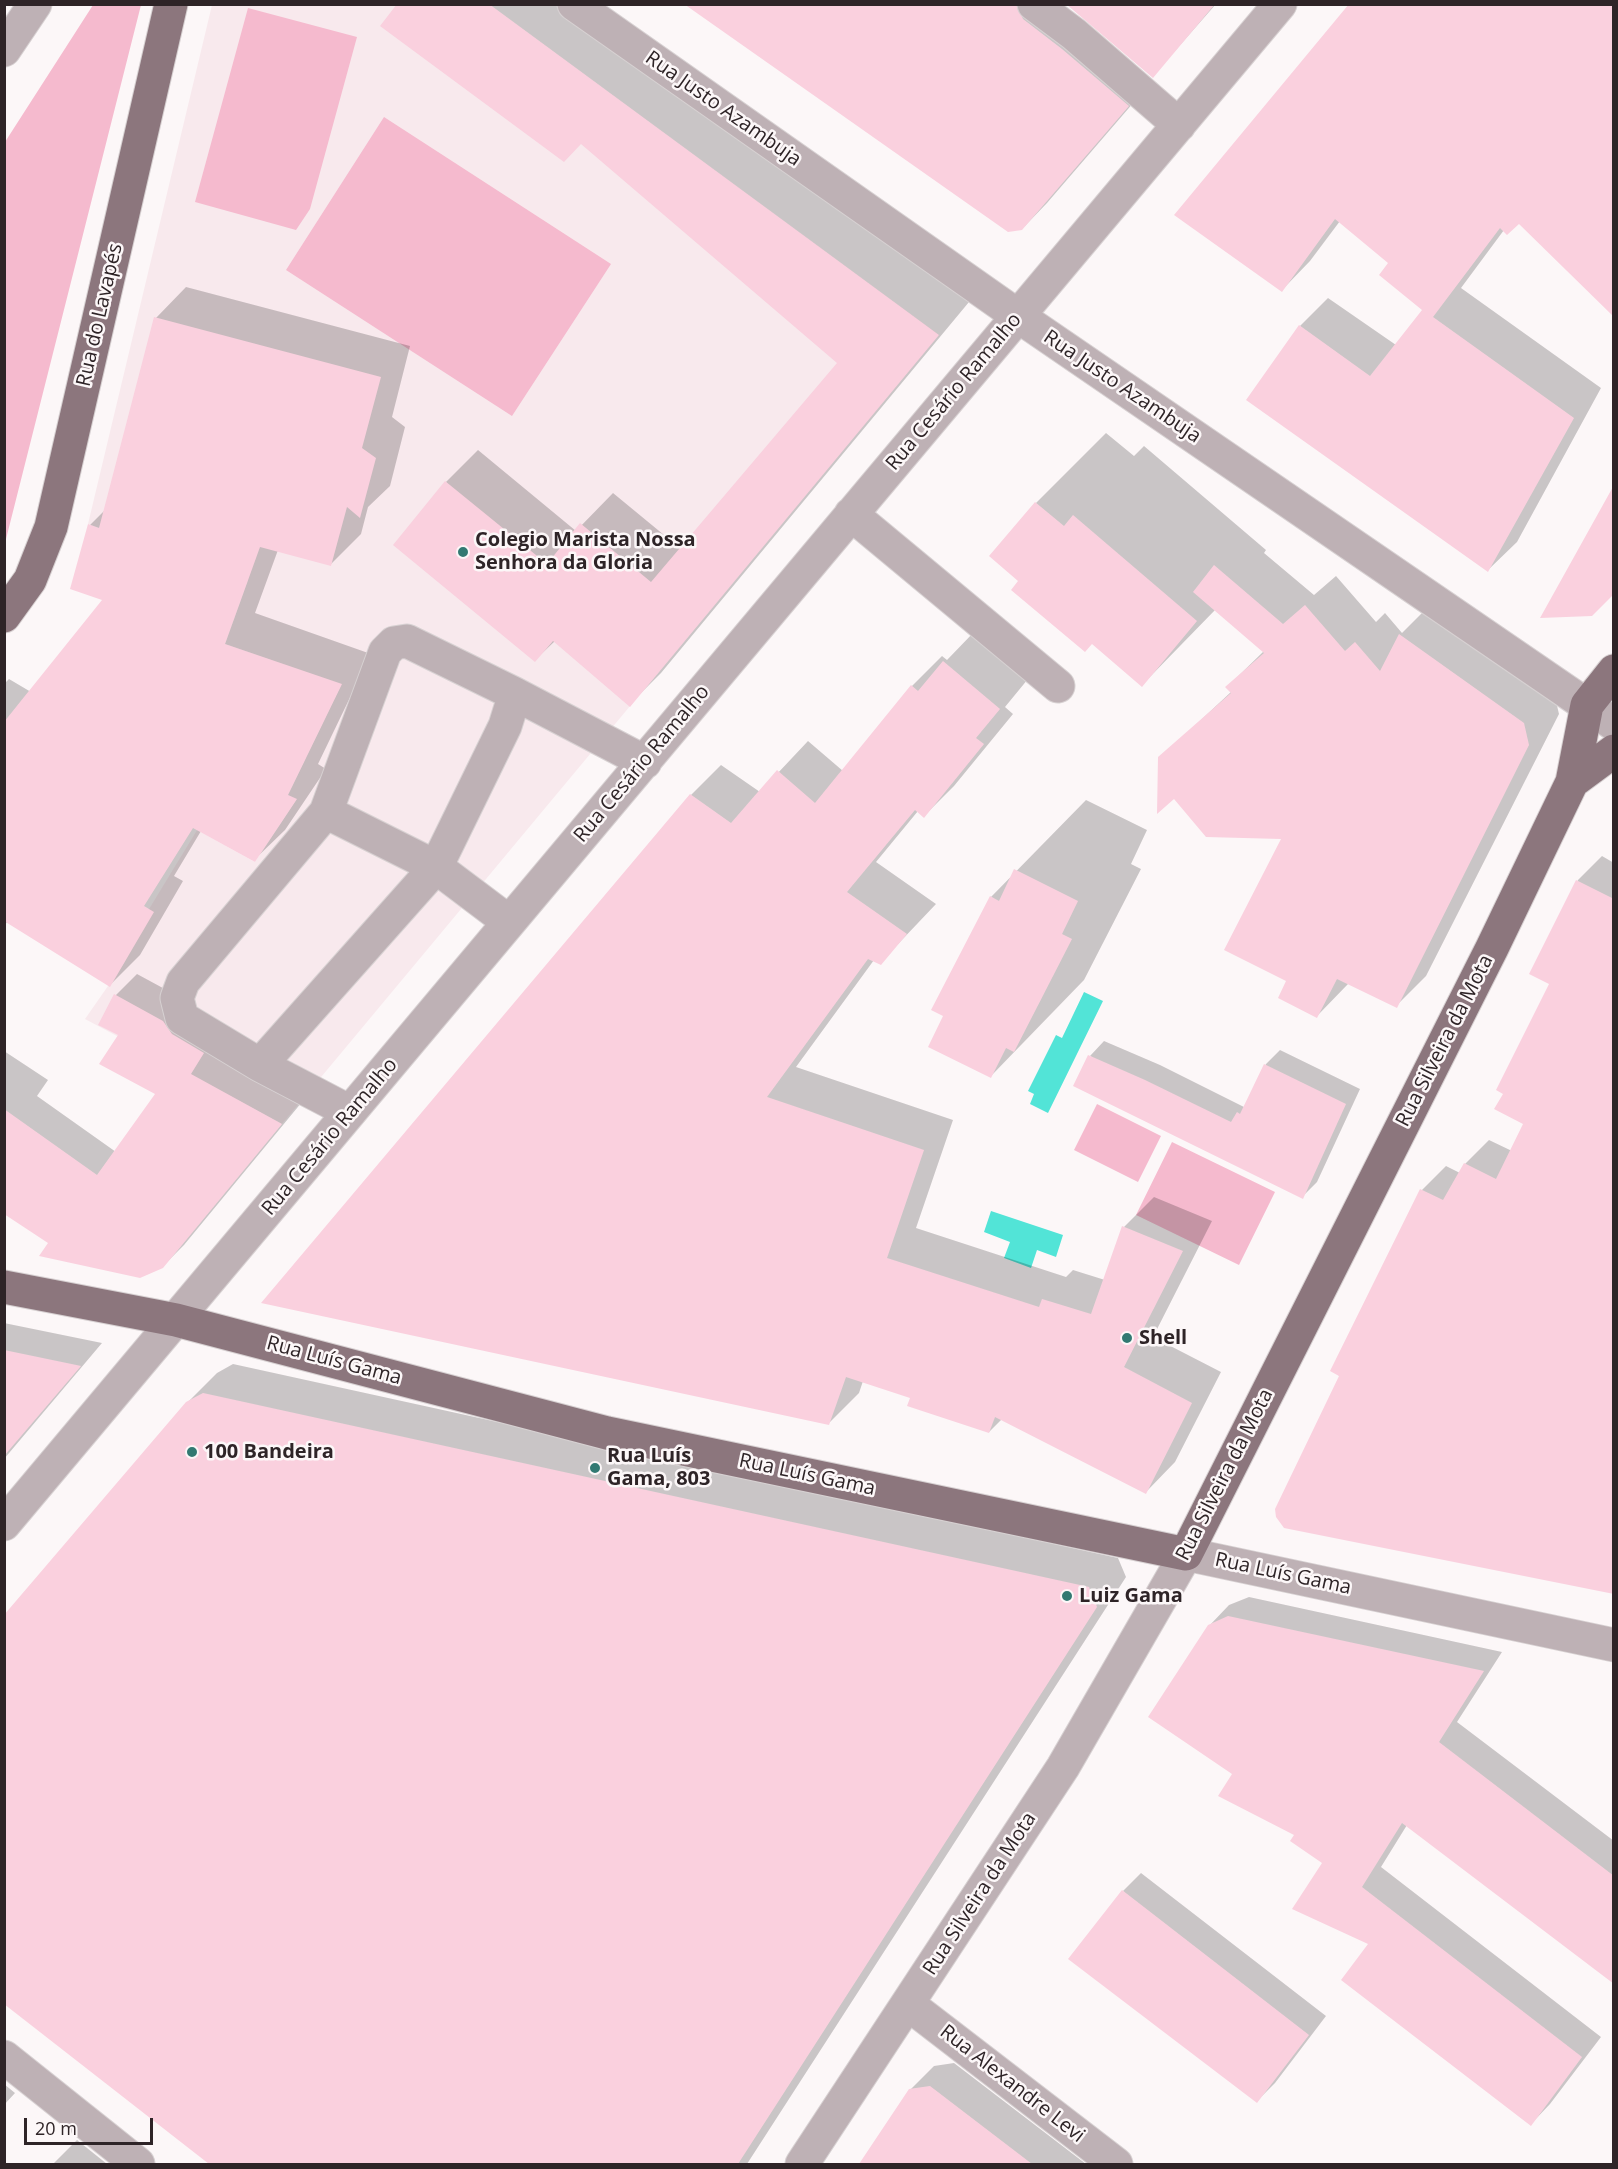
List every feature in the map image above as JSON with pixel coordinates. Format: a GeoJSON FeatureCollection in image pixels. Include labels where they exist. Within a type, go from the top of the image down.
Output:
{"type":"FeatureCollection","features":[{"type":"Feature","properties":{"kind":"main road","name":"Rua do Lavapés"},"geometry":{"type":"LineString","coordinates":[[4,616],[30,580],[51,527],[171,4]]}},
{"type":"Feature","properties":{"kind":"main road"},"geometry":{"type":"LineString","coordinates":[[1587,705],[1614,671]]}},
{"type":"Feature","properties":{"kind":"main road","name":"Rua Silveira da Mota"},"geometry":{"type":"LineString","coordinates":[[1186,1554],[1492,948],[1572,782],[1587,705]]}},
{"type":"Feature","properties":{"kind":"main road","name":"Rua Silveira da Mota"},"geometry":{"type":"LineString","coordinates":[[1572,782],[1614,751]]}},
{"type":"Feature","properties":{"kind":"main road","name":"Rua Luís Gama"},"geometry":{"type":"LineString","coordinates":[[4,1287],[176,1320],[607,1433],[1186,1554]]}},
{"type":"Feature","properties":{"kind":"street"},"geometry":{"type":"LineString","coordinates":[[4,50],[35,4]]}},
{"type":"Feature","properties":{"kind":"street","name":"Rua Justo Azambuja"},"geometry":{"type":"LineString","coordinates":[[574,4],[1018,316],[1614,724]]}},
{"type":"Feature","properties":{"kind":"street"},"geometry":{"type":"LineString","coordinates":[[1034,4],[1074,34],[1179,125]]}},
{"type":"Feature","properties":{"kind":"street","name":"Rua Cesário Ramalho"},"geometry":{"type":"LineString","coordinates":[[4,1524],[1280,4]]}},
{"type":"Feature","properties":{"kind":"street"},"geometry":{"type":"LineString","coordinates":[[851,514],[1058,686]]}},
{"type":"Feature","properties":{"kind":"street"},"geometry":{"type":"LineString","coordinates":[[350,1112],[260,1065],[182,1018],[177,998],[183,982],[326,812],[385,652],[394,644],[406,641],[515,694],[645,762]]}},
{"type":"Feature","properties":{"kind":"street"},"geometry":{"type":"LineString","coordinates":[[260,1065],[436,867],[505,726],[515,694]]}},
{"type":"Feature","properties":{"kind":"street"},"geometry":{"type":"LineString","coordinates":[[326,812],[436,867],[509,922]]}},
{"type":"Feature","properties":{"kind":"street","name":"Rua Luís Gama"},"geometry":{"type":"LineString","coordinates":[[1186,1554],[1614,1645]]}},
{"type":"Feature","properties":{"kind":"street","name":"Rua Silveira da Mota"},"geometry":{"type":"LineString","coordinates":[[802,2164],[1063,1767],[1186,1554]]}},
{"type":"Feature","properties":{"kind":"street","name":"Rua Alexandre Levi"},"geometry":{"type":"LineString","coordinates":[[908,2004],[1116,2164]]}},
{"type":"Feature","properties":{"kind":"street"},"geometry":{"type":"LineString","coordinates":[[4,2057],[138,2164]]}},
{"type":"Feature","properties":{"kind":"shaded area"},"geometry":{"type":"Polygon","coordinates":[[[93,5],[141,5],[5,543],[5,142],[93,5]]]}},
{"type":"Feature","properties":{"kind":"shaded area","name":"Colegio Marista Nossa Senhora da Gloria"},"geometry":{"type":"Polygon","coordinates":[[[212,5],[489,5],[939,335],[282,1124],[85,1019],[124,963],[149,909],[197,830],[255,862],[296,800],[288,795],[341,685],[225,644],[248,580],[88,524],[212,5]]]}},
{"type":"Feature","properties":{"kind":"shaded area"},"geometry":{"type":"Polygon","coordinates":[[[248,8],[357,37],[310,209],[296,230],[195,202],[248,8]]]}},
{"type":"Feature","properties":{"kind":"shaded area"},"geometry":{"type":"Polygon","coordinates":[[[384,117],[611,264],[512,416],[286,270],[384,117]]]}},
{"type":"Feature","properties":{"kind":"shaded area"},"geometry":{"type":"Polygon","coordinates":[[[1097,1104],[1161,1136],[1138,1182],[1074,1150],[1097,1104]]]}},
{"type":"Feature","properties":{"kind":"shaded area"},"geometry":{"type":"Polygon","coordinates":[[[1172,1142],[1275,1192],[1239,1265],[1136,1215],[1172,1142]]]}},
{"type":"Feature","properties":{"kind":"water"},"geometry":{"type":"Polygon","coordinates":[[[1084,992],[1103,1001],[1048,1113],[1030,1104],[1034,1094],[1028,1091],[1056,1035],[1062,1038],[1084,992]]]}},
{"type":"Feature","properties":{"kind":"water"},"geometry":{"type":"Polygon","coordinates":[[[991,1211],[1063,1235],[1056,1257],[1037,1250],[1031,1268],[1004,1258],[1010,1242],[984,1232],[991,1211]]]}},
{"type":"Feature","properties":{"kind":"building"},"geometry":{"type":"Polygon","coordinates":[[[397,4],[489,4],[939,335],[630,707],[553,641],[535,662],[393,545],[445,481],[547,564],[580,523],[651,582],[837,363],[581,144],[564,162],[380,26],[397,4]]]}},
{"type":"Feature","properties":{"kind":"building"},"geometry":{"type":"Polygon","coordinates":[[[684,4],[1016,4],[1023,19],[1129,106],[1022,230],[1008,232],[684,4]]]}},
{"type":"Feature","properties":{"kind":"building"},"geometry":{"type":"Polygon","coordinates":[[[1066,4],[1215,4],[1153,78],[1066,4]]]}},
{"type":"Feature","properties":{"kind":"building"},"geometry":{"type":"Polygon","coordinates":[[[1349,4],[1614,4],[1614,317],[1519,224],[1507,235],[1500,228],[1433,317],[1574,418],[1488,572],[1246,400],[1299,325],[1370,376],[1422,310],[1379,275],[1388,263],[1335,219],[1282,292],[1174,215],[1349,4]]]}},
{"type":"Feature","properties":{"kind":"building"},"geometry":{"type":"Polygon","coordinates":[[[154,317],[381,377],[362,448],[376,458],[360,518],[347,507],[331,566],[260,547],[225,644],[342,684],[288,795],[297,799],[255,862],[193,828],[144,906],[154,912],[110,987],[4,921],[4,722],[102,600],[70,589],[88,524],[99,528],[154,317]]]}},
{"type":"Feature","properties":{"kind":"building"},"geometry":{"type":"Polygon","coordinates":[[[1614,485],[1614,594],[1592,616],[1540,618],[1614,485]]]}},
{"type":"Feature","properties":{"kind":"building"},"geometry":{"type":"Polygon","coordinates":[[[1035,502],[1064,526],[1073,515],[1197,621],[1142,687],[1092,644],[1085,652],[1011,590],[1018,581],[989,556],[1035,502]]]}},
{"type":"Feature","properties":{"kind":"building"},"geometry":{"type":"Polygon","coordinates":[[[1214,565],[1283,624],[1305,605],[1345,651],[1355,642],[1380,671],[1399,634],[1524,723],[1529,745],[1397,1008],[1337,979],[1317,1018],[1278,998],[1286,981],[1224,950],[1281,839],[1206,837],[1174,799],[1157,814],[1158,757],[1231,693],[1225,687],[1264,653],[1193,592],[1214,565]]]}},
{"type":"Feature","properties":{"kind":"building"},"geometry":{"type":"Polygon","coordinates":[[[943,661],[1000,709],[976,738],[984,744],[924,818],[915,810],[847,892],[907,934],[881,965],[868,959],[767,1097],[924,1150],[887,1258],[1039,1307],[1042,1299],[1091,1314],[1122,1226],[1183,1251],[1124,1367],[1192,1403],[1146,1494],[995,1417],[989,1433],[907,1406],[910,1398],[846,1377],[829,1425],[261,1303],[690,794],[731,823],[777,770],[815,803],[911,685],[918,691],[943,661]]]}},
{"type":"Feature","properties":{"kind":"building"},"geometry":{"type":"Polygon","coordinates":[[[1014,869],[1078,901],[1062,934],[1072,939],[1014,1052],[1006,1048],[991,1078],[928,1047],[943,1016],[931,1010],[990,896],[999,901],[1014,869]]]}},
{"type":"Feature","properties":{"kind":"building"},"geometry":{"type":"Polygon","coordinates":[[[1576,880],[1614,899],[1614,1594],[1284,1528],[1276,1517],[1275,1509],[1339,1376],[1330,1371],[1420,1189],[1443,1200],[1464,1163],[1496,1179],[1523,1124],[1494,1109],[1503,1094],[1496,1090],[1549,984],[1529,974],[1576,880]]]}},
{"type":"Feature","properties":{"kind":"building"},"geometry":{"type":"Polygon","coordinates":[[[114,994],[163,1021],[172,1034],[204,1053],[191,1074],[282,1124],[163,1268],[140,1278],[39,1256],[48,1243],[4,1214],[4,1109],[97,1175],[155,1094],[99,1064],[118,1035],[98,1025],[114,994]]]}},
{"type":"Feature","properties":{"kind":"building"},"geometry":{"type":"Polygon","coordinates":[[[1088,1055],[1231,1122],[1237,1112],[1240,1114],[1264,1064],[1346,1104],[1303,1199],[1073,1086],[1088,1055]]]}},
{"type":"Feature","properties":{"kind":"building"},"geometry":{"type":"Polygon","coordinates":[[[4,1350],[81,1366],[4,1456],[4,1350]]]}},
{"type":"Feature","properties":{"kind":"building"},"geometry":{"type":"Polygon","coordinates":[[[203,1393],[1089,1587],[1097,1607],[738,2164],[209,2164],[4,2004],[4,1615],[186,1402],[203,1393]]]}},
{"type":"Feature","properties":{"kind":"building"},"geometry":{"type":"Polygon","coordinates":[[[1228,1616],[1484,1671],[1439,1742],[1614,1876],[1614,1984],[1402,1823],[1362,1887],[1582,2057],[1531,2126],[1341,1980],[1368,1944],[1292,1909],[1322,1863],[1290,1841],[1294,1835],[1218,1796],[1232,1774],[1148,1717],[1208,1625],[1228,1616]]]}},
{"type":"Feature","properties":{"kind":"building"},"geometry":{"type":"Polygon","coordinates":[[[1122,1890],[1309,2035],[1257,2103],[1068,1959],[1122,1890]]]}},
{"type":"Feature","properties":{"kind":"building"},"geometry":{"type":"Polygon","coordinates":[[[930,2086],[1032,2164],[859,2164],[909,2089],[930,2086]]]}},
{"type":"Feature","properties":{"kind":"place","name":"Colegio Marista Nossa Senhora da Gloria"},"geometry":{"type":"Point","coordinates":[463,552]}},
{"type":"Feature","properties":{"kind":"place","name":"Shell"},"geometry":{"type":"Point","coordinates":[1127,1338]}},
{"type":"Feature","properties":{"kind":"place","name":"100 Bandeira"},"geometry":{"type":"Point","coordinates":[192,1452]}},
{"type":"Feature","properties":{"kind":"place","name":"Rua Luís Gama, 803"},"geometry":{"type":"Point","coordinates":[595,1468]}},
{"type":"Feature","properties":{"kind":"place","name":"Luiz Gama"},"geometry":{"type":"Point","coordinates":[1067,1596]}}]}
